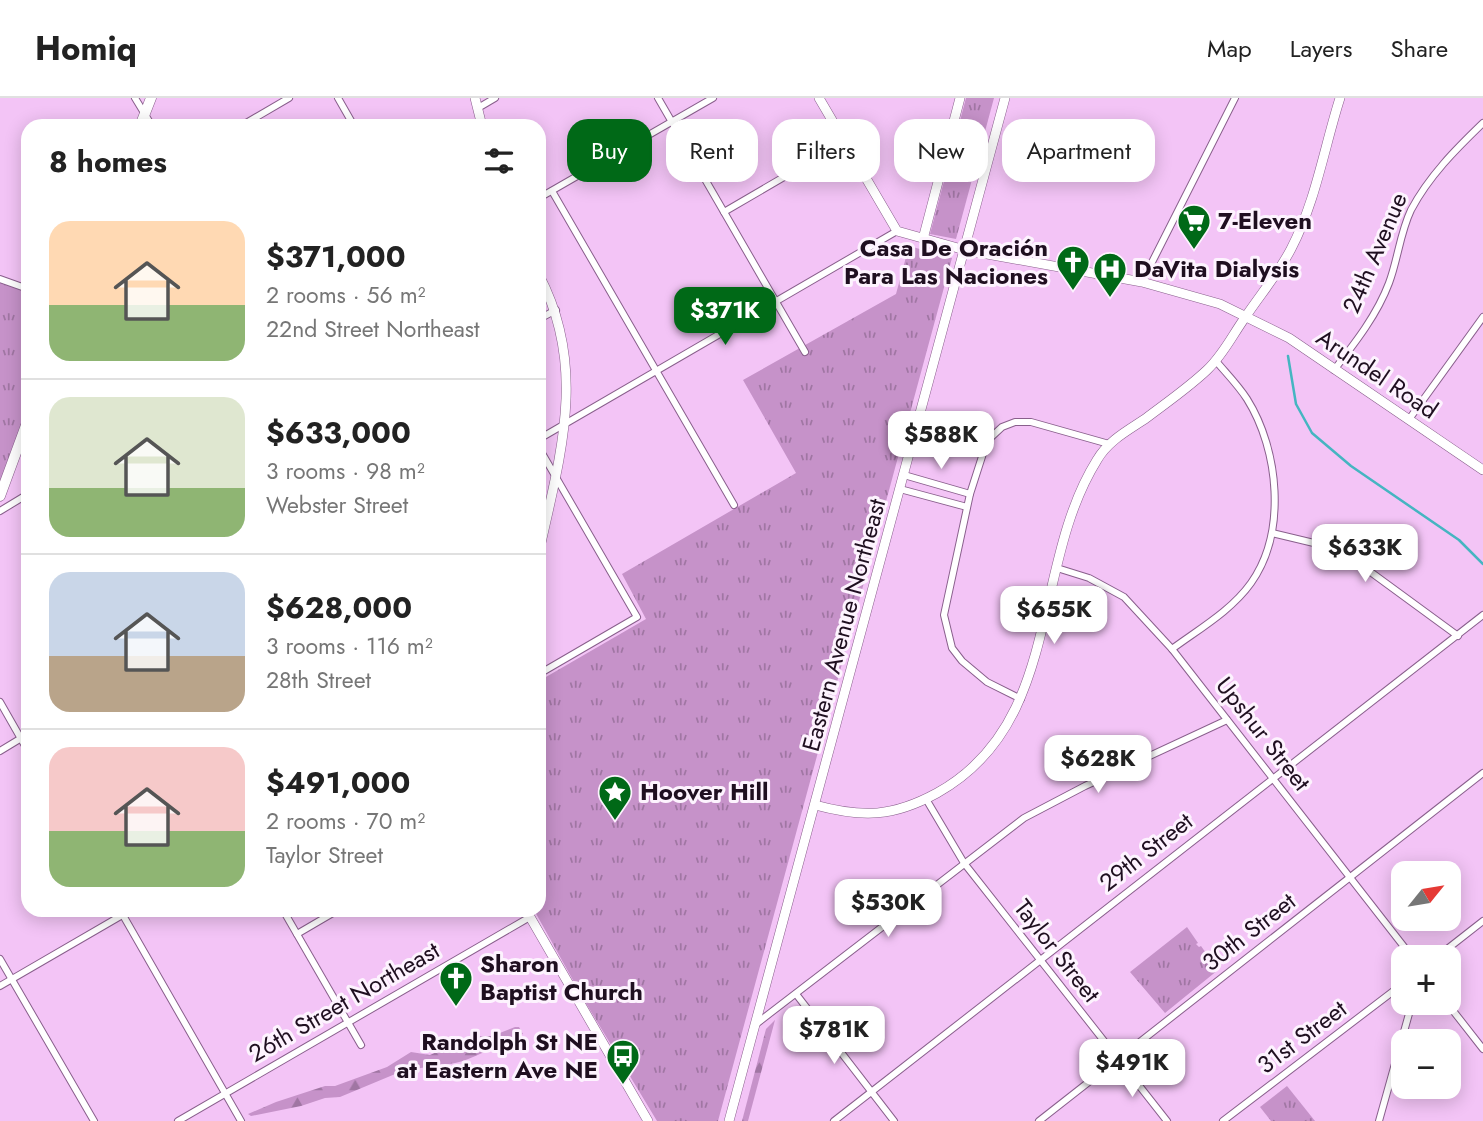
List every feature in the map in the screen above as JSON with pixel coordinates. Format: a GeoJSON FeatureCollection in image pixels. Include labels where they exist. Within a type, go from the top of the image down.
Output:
{"type":"FeatureCollection","features":[{"type":"Feature","properties":{"kind":"main road"},"geometry":{"type":"LineString","coordinates":[[142,119],[150,98]]}},
{"type":"Feature","properties":{"kind":"main road"},"geometry":{"type":"LineString","coordinates":[[0,496],[21,439]]}},
{"type":"Feature","properties":{"kind":"street"},"geometry":{"type":"LineString","coordinates":[[135,98],[147,119]]}},
{"type":"Feature","properties":{"kind":"street"},"geometry":{"type":"LineString","coordinates":[[253,119],[289,98]]}},
{"type":"Feature","properties":{"kind":"street"},"geometry":{"type":"LineString","coordinates":[[338,98],[350,119]]}},
{"type":"Feature","properties":{"kind":"street"},"geometry":{"type":"LineString","coordinates":[[477,103],[495,98]]}},
{"type":"Feature","properties":{"kind":"street"},"geometry":{"type":"LineString","coordinates":[[658,98],[669,119]]}},
{"type":"Feature","properties":{"kind":"street"},"geometry":{"type":"LineString","coordinates":[[676,119],[712,98]]}},
{"type":"Feature","properties":{"kind":"street"},"geometry":{"type":"LineString","coordinates":[[819,98],[831,119]]}},
{"type":"Feature","properties":{"kind":"street"},"geometry":{"type":"LineString","coordinates":[[923,239],[960,98]]}},
{"type":"Feature","properties":{"kind":"street","name":"Eastern Avenue Northeast"},"geometry":{"type":"LineString","coordinates":[[729,1121],[1005,98]]}},
{"type":"Feature","properties":{"kind":"street"},"geometry":{"type":"LineString","coordinates":[[1142,282],[1235,98]]}},
{"type":"Feature","properties":{"kind":"street"},"geometry":{"type":"LineString","coordinates":[[815,805],[872,813],[904,809],[953,784],[986,754],[1011,720],[1021,699],[1036,656],[1072,515],[1098,458],[1109,444],[1188,387],[1216,361],[1263,296],[1291,249],[1307,214],[1340,98]]}},
{"type":"Feature","properties":{"kind":"street","name":"24th Avenue"},"geometry":{"type":"LineString","coordinates":[[1334,370],[1378,307],[1389,283],[1405,224],[1423,188],[1452,153],[1483,123]]}},
{"type":"Feature","properties":{"kind":"street"},"geometry":{"type":"LineString","coordinates":[[546,194],[666,125]]}},
{"type":"Feature","properties":{"kind":"street"},"geometry":{"type":"LineString","coordinates":[[706,182],[805,352]]}},
{"type":"Feature","properties":{"kind":"street"},"geometry":{"type":"LineString","coordinates":[[724,212],[775,182]]}},
{"type":"Feature","properties":{"kind":"street"},"geometry":{"type":"LineString","coordinates":[[546,435],[897,231],[868,182]]}},
{"type":"Feature","properties":{"kind":"street"},"geometry":{"type":"LineString","coordinates":[[552,191],[734,505]]}},
{"type":"Feature","properties":{"kind":"street","name":"Arundel Road"},"geometry":{"type":"LineString","coordinates":[[897,231],[965,250],[1142,282],[1220,304],[1289,338],[1483,470]]}},
{"type":"Feature","properties":{"kind":"street"},"geometry":{"type":"LineString","coordinates":[[0,279],[21,286]]}},
{"type":"Feature","properties":{"kind":"street"},"geometry":{"type":"LineString","coordinates":[[546,289],[562,331],[565,359],[565,424],[546,519]]}},
{"type":"Feature","properties":{"kind":"street"},"geometry":{"type":"LineString","coordinates":[[546,315],[556,310]]}},
{"type":"Feature","properties":{"kind":"street"},"geometry":{"type":"LineString","coordinates":[[1410,418],[1483,317]]}},
{"type":"Feature","properties":{"kind":"street"},"geometry":{"type":"LineString","coordinates":[[1172,649],[1240,596],[1263,561],[1272,533],[1273,482],[1265,435],[1247,398],[1216,361]]}},
{"type":"Feature","properties":{"kind":"street"},"geometry":{"type":"LineString","coordinates":[[1021,699],[987,682],[962,661],[952,649],[944,615],[970,494],[987,441],[1002,427],[1015,422],[1031,422],[1109,444]]}},
{"type":"Feature","properties":{"kind":"street"},"geometry":{"type":"LineString","coordinates":[[546,461],[637,617],[546,670]]}},
{"type":"Feature","properties":{"kind":"street"},"geometry":{"type":"LineString","coordinates":[[904,475],[970,494]]}},
{"type":"Feature","properties":{"kind":"street"},"geometry":{"type":"LineString","coordinates":[[900,489],[967,508]]}},
{"type":"Feature","properties":{"kind":"street"},"geometry":{"type":"LineString","coordinates":[[0,510],[21,498]]}},
{"type":"Feature","properties":{"kind":"street"},"geometry":{"type":"LineString","coordinates":[[1272,533],[1346,554],[1458,636]]}},
{"type":"Feature","properties":{"kind":"street","name":"Upshur Street"},"geometry":{"type":"LineString","coordinates":[[1057,568],[1110,587],[1124,597],[1172,649],[1403,945]]}},
{"type":"Feature","properties":{"kind":"street","name":"29th Street"},"geometry":{"type":"LineString","coordinates":[[834,1121],[1483,615]]}},
{"type":"Feature","properties":{"kind":"street"},"geometry":{"type":"LineString","coordinates":[[0,702],[21,738],[0,751]]}},
{"type":"Feature","properties":{"kind":"street"},"geometry":{"type":"LineString","coordinates":[[755,1024],[999,835],[1044,806],[1227,720]]}},
{"type":"Feature","properties":{"kind":"street","name":"30th Street"},"geometry":{"type":"LineString","coordinates":[[1039,1121],[1483,773]]}},
{"type":"Feature","properties":{"kind":"street","name":"Taylor Street"},"geometry":{"type":"LineString","coordinates":[[926,799],[964,863],[1167,1121]]}},
{"type":"Feature","properties":{"kind":"street"},"geometry":{"type":"LineString","coordinates":[[0,986],[114,917]]}},
{"type":"Feature","properties":{"kind":"street"},"geometry":{"type":"LineString","coordinates":[[123,917],[241,1121]]}},
{"type":"Feature","properties":{"kind":"street"},"geometry":{"type":"LineString","coordinates":[[287,917],[361,1045]]}},
{"type":"Feature","properties":{"kind":"street"},"geometry":{"type":"LineString","coordinates":[[296,934],[326,917]]}},
{"type":"Feature","properties":{"kind":"street","name":"26th Street Northeast"},"geometry":{"type":"LineString","coordinates":[[178,1121],[348,1023],[523,917]]}},
{"type":"Feature","properties":{"kind":"street"},"geometry":{"type":"LineString","coordinates":[[530,917],[648,1121]]}},
{"type":"Feature","properties":{"kind":"street"},"geometry":{"type":"LineString","coordinates":[[1452,945],[1483,921]]}},
{"type":"Feature","properties":{"kind":"street"},"geometry":{"type":"LineString","coordinates":[[0,959],[94,1121]]}},
{"type":"Feature","properties":{"kind":"street"},"geometry":{"type":"LineString","coordinates":[[796,994],[894,1121]]}},
{"type":"Feature","properties":{"kind":"street","name":"31st Street"},"geometry":{"type":"LineString","coordinates":[[1223,1121],[1391,994]]}},
{"type":"Feature","properties":{"kind":"street"},"geometry":{"type":"LineString","coordinates":[[1380,1121],[1409,1015]]}},
{"type":"Feature","properties":{"kind":"street"},"geometry":{"type":"LineString","coordinates":[[1456,1015],[1483,1049]]}},
{"type":"Feature","properties":{"kind":"green space"},"geometry":{"type":"Polygon","coordinates":[[[966,98],[994,98],[988,120],[960,119],[966,98]]]}},
{"type":"Feature","properties":{"kind":"green space"},"geometry":{"type":"Polygon","coordinates":[[[944,182],[971,182],[956,239],[930,234],[944,182]]]}},
{"type":"Feature","properties":{"kind":"green space"},"geometry":{"type":"Polygon","coordinates":[[[909,246],[952,258],[718,1121],[657,1121],[538,917],[546,917],[546,677],[646,619],[622,574],[796,473],[743,380],[896,294],[909,246]]]}},
{"type":"Feature","properties":{"kind":"green space"},"geometry":{"type":"Polygon","coordinates":[[[0,278],[21,286],[21,440],[0,496],[0,278]]]}},
{"type":"Feature","properties":{"kind":"green space"},"geometry":{"type":"Polygon","coordinates":[[[1187,927],[1198,943],[1196,944],[1201,946],[1218,970],[1165,1013],[1130,972],[1187,927]]]}},
{"type":"Feature","properties":{"kind":"green space"},"geometry":{"type":"Polygon","coordinates":[[[775,1020],[748,1121],[742,1121],[766,1029],[775,1020]]]}},
{"type":"Feature","properties":{"kind":"green space"},"geometry":{"type":"Polygon","coordinates":[[[519,1027],[523,1034],[460,1062],[400,1072],[340,1097],[325,1098],[301,1106],[251,1116],[248,1114],[276,1102],[325,1086],[335,1086],[387,1067],[411,1052],[430,1055],[472,1036],[492,1036],[519,1027]]]}},
{"type":"Feature","properties":{"kind":"green space"},"geometry":{"type":"Polygon","coordinates":[[[1287,1086],[1315,1121],[1271,1121],[1260,1107],[1287,1086]]]}},
{"type":"Feature","properties":{"kind":"waterway"},"geometry":{"type":"LineString","coordinates":[[1288,356],[1296,404],[1312,433],[1351,466],[1459,540],[1483,564]]}},
{"type":"Feature","properties":{"kind":"place","name":"7-Eleven"},"geometry":{"type":"Point","coordinates":[1194,251]}},
{"type":"Feature","properties":{"kind":"place","name":"Casa De Oración Para Las Naciones"},"geometry":{"type":"Point","coordinates":[1073,292]}},
{"type":"Feature","properties":{"kind":"place","name":"DaVita Dialysis"},"geometry":{"type":"Point","coordinates":[1110,299]}},
{"type":"Feature","properties":{"kind":"place","name":"Hoover Hill"},"geometry":{"type":"Point","coordinates":[615,822]}},
{"type":"Feature","properties":{"kind":"place","name":"Sharon Baptist Church"},"geometry":{"type":"Point","coordinates":[456,1008]}},
{"type":"Feature","properties":{"kind":"place","name":"Randolph St NE at Eastern Ave NE"},"geometry":{"type":"Point","coordinates":[623,1086]}}]}
